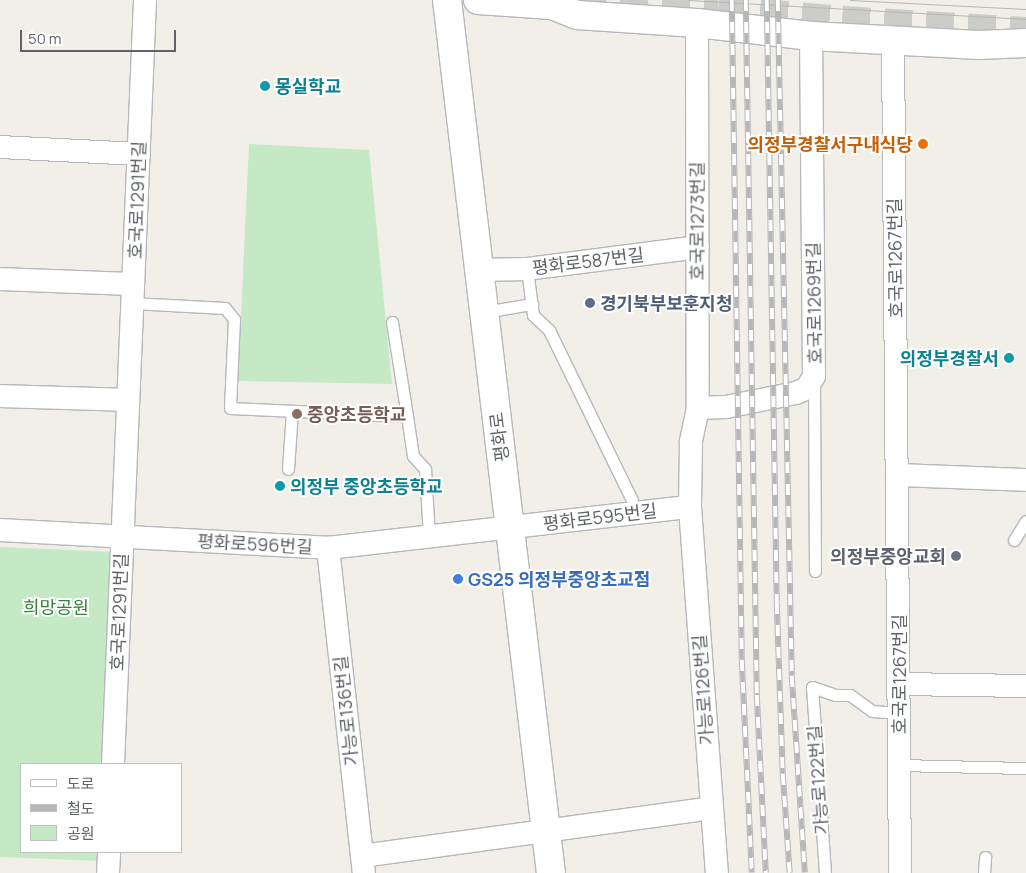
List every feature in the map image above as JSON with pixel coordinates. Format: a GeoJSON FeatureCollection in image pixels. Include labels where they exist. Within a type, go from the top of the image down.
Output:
{"type":"FeatureCollection","features":[{"type":"Feature","properties":{"kind":"main road","name":"평화로"},"geometry":{"type":"LineString","coordinates":[[447,0],[552,873]]}},
{"type":"Feature","properties":{"kind":"main road"},"geometry":{"type":"LineString","coordinates":[[478,0],[552,5],[577,15],[697,24],[811,36],[979,45],[1026,43]]}},
{"type":"Feature","properties":{"kind":"street","name":"호국로1291번길"},"geometry":{"type":"LineString","coordinates":[[113,763],[145,0]]}},
{"type":"Feature","properties":{"kind":"street","name":"호국로1273번길"},"geometry":{"type":"LineString","coordinates":[[690,507],[691,442],[698,408],[697,24]]}},
{"type":"Feature","properties":{"kind":"street","name":"호국로1269번길"},"geometry":{"type":"LineString","coordinates":[[811,36],[814,376]]}},
{"type":"Feature","properties":{"kind":"street","name":"호국로1267번길"},"geometry":{"type":"LineString","coordinates":[[893,41],[900,873]]}},
{"type":"Feature","properties":{"kind":"street"},"geometry":{"type":"LineString","coordinates":[[0,147],[139,154]]}},
{"type":"Feature","properties":{"kind":"street","name":"평화로587번길"},"geometry":{"type":"LineString","coordinates":[[479,270],[527,269],[698,247]]}},
{"type":"Feature","properties":{"kind":"street"},"geometry":{"type":"LineString","coordinates":[[0,279],[133,293]]}},
{"type":"Feature","properties":{"kind":"street"},"geometry":{"type":"LineString","coordinates":[[698,408],[726,407],[796,393],[807,388],[814,376]]}},
{"type":"Feature","properties":{"kind":"street"},"geometry":{"type":"LineString","coordinates":[[0,396],[128,400]]}},
{"type":"Feature","properties":{"kind":"street"},"geometry":{"type":"LineString","coordinates":[[897,475],[1026,480]]}},
{"type":"Feature","properties":{"kind":"street","name":"평화로595번길"},"geometry":{"type":"LineString","coordinates":[[510,528],[690,507]]}},
{"type":"Feature","properties":{"kind":"street","name":"가능로126번길"},"geometry":{"type":"LineString","coordinates":[[690,507],[717,873]]}},
{"type":"Feature","properties":{"kind":"street","name":"평화로596번길"},"geometry":{"type":"LineString","coordinates":[[0,530],[328,548],[510,528]]}},
{"type":"Feature","properties":{"kind":"street","name":"가능로136번길"},"geometry":{"type":"LineString","coordinates":[[328,548],[363,865]]}},
{"type":"Feature","properties":{"kind":"street"},"geometry":{"type":"LineString","coordinates":[[899,684],[1026,686]]}},
{"type":"Feature","properties":{"kind":"street"},"geometry":{"type":"LineString","coordinates":[[363,865],[546,831],[712,808]]}},
{"type":"Feature","properties":{"kind":"street"},"geometry":{"type":"LineString","coordinates":[[108,873],[109,853]]}},
{"type":"Feature","properties":{"kind":"lane"},"geometry":{"type":"LineString","coordinates":[[527,269],[533,315],[549,330],[632,500]]}},
{"type":"Feature","properties":{"kind":"lane"},"geometry":{"type":"LineString","coordinates":[[133,293],[225,308],[234,319],[230,408],[407,416]]}},
{"type":"Feature","properties":{"kind":"lane"},"geometry":{"type":"LineString","coordinates":[[484,312],[532,304]]}},
{"type":"Feature","properties":{"kind":"lane"},"geometry":{"type":"LineString","coordinates":[[392,322],[413,456],[425,469],[429,537]]}},
{"type":"Feature","properties":{"kind":"lane","name":"호국로1269번길"},"geometry":{"type":"LineString","coordinates":[[814,376],[815,571]]}},
{"type":"Feature","properties":{"kind":"lane"},"geometry":{"type":"LineString","coordinates":[[288,469],[292,411]]}},
{"type":"Feature","properties":{"kind":"lane"},"geometry":{"type":"LineString","coordinates":[[1014,540],[1026,521]]}},
{"type":"Feature","properties":{"kind":"lane","name":"가능로122번길"},"geometry":{"type":"LineString","coordinates":[[825,873],[812,687],[835,695],[850,695],[872,711],[899,713]]}},
{"type":"Feature","properties":{"kind":"lane"},"geometry":{"type":"LineString","coordinates":[[900,765],[1026,768]]}},
{"type":"Feature","properties":{"kind":"lane"},"geometry":{"type":"LineString","coordinates":[[984,873],[985,857]]}},
{"type":"Feature","properties":{"kind":"green space"},"geometry":{"type":"Polygon","coordinates":[[[249,144],[369,150],[392,384],[238,381],[249,144]]]}},
{"type":"Feature","properties":{"kind":"green space","name":"희망공원"},"geometry":{"type":"Polygon","coordinates":[[[0,547],[115,552],[105,763],[20,763],[20,853],[101,853],[100,861],[0,857],[0,547]]]}},
{"type":"Feature","properties":{"kind":"tunnel"},"geometry":{"type":"LineString","coordinates":[[555,4],[578,2],[718,9],[842,20],[1026,31]]}},
{"type":"Feature","properties":{"kind":"tram line"},"geometry":{"type":"LineString","coordinates":[[688,0],[1026,19]]}},
{"type":"Feature","properties":{"kind":"tram line"},"geometry":{"type":"LineString","coordinates":[[850,0],[1026,9]]}},
{"type":"Feature","properties":{"kind":"railway"},"geometry":{"type":"LineString","coordinates":[[732,0],[742,660],[752,873]]}},
{"type":"Feature","properties":{"kind":"railway"},"geometry":{"type":"LineString","coordinates":[[746,0],[757,695],[766,873]]}},
{"type":"Feature","properties":{"kind":"railway"},"geometry":{"type":"LineString","coordinates":[[767,0],[777,603],[783,774],[790,873]]}},
{"type":"Feature","properties":{"kind":"railway"},"geometry":{"type":"LineString","coordinates":[[778,0],[792,676],[805,873]]}},
{"type":"Feature","properties":{"kind":"place","name":"몽실학교"},"geometry":{"type":"Point","coordinates":[265,86]}},
{"type":"Feature","properties":{"kind":"place","name":"의정부경찰서구내식당"},"geometry":{"type":"Point","coordinates":[923,144]}},
{"type":"Feature","properties":{"kind":"place","name":"경기북부보훈지청"},"geometry":{"type":"Point","coordinates":[590,303]}},
{"type":"Feature","properties":{"kind":"place","name":"의정부경찰서"},"geometry":{"type":"Point","coordinates":[1009,358]}},
{"type":"Feature","properties":{"kind":"place","name":"중앙초등학교"},"geometry":{"type":"Point","coordinates":[297,414]}},
{"type":"Feature","properties":{"kind":"place","name":"의정부 중앙초등학교"},"geometry":{"type":"Point","coordinates":[280,486]}},
{"type":"Feature","properties":{"kind":"place","name":"의정부중앙교회"},"geometry":{"type":"Point","coordinates":[956,556]}},
{"type":"Feature","properties":{"kind":"place","name":"GS25 의정부중앙초교점"},"geometry":{"type":"Point","coordinates":[458,579]}}]}
